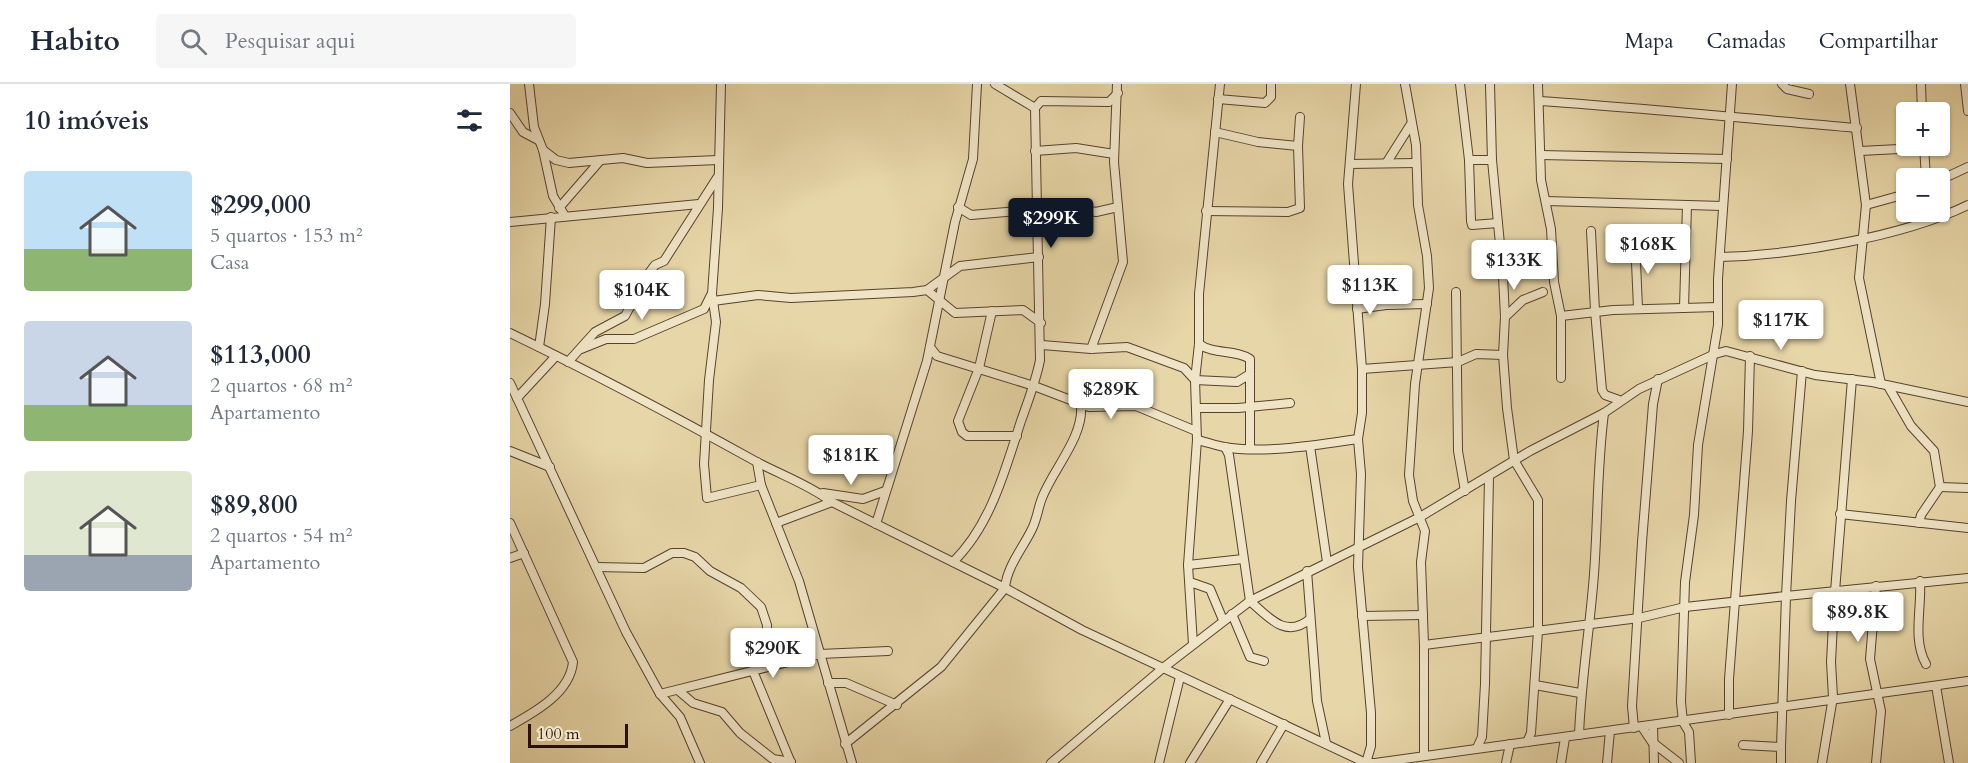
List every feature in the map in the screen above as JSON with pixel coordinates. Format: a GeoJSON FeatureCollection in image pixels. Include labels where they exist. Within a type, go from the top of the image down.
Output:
{"type":"FeatureCollection","features":[{"type":"Feature","properties":{"kind":"street"},"geometry":{"type":"LineString","coordinates":[[529,84],[531,113],[543,150],[552,196],[565,216]]}},
{"type":"Feature","properties":{"kind":"street"},"geometry":{"type":"LineString","coordinates":[[721,84],[718,208],[712,297],[716,322],[706,432],[707,498],[761,485]]}},
{"type":"Feature","properties":{"kind":"street"},"geometry":{"type":"LineString","coordinates":[[876,524],[930,348],[958,207],[974,149],[977,84]]}},
{"type":"Feature","properties":{"kind":"street"},"geometry":{"type":"LineString","coordinates":[[996,84],[1035,108]]}},
{"type":"Feature","properties":{"kind":"street"},"geometry":{"type":"LineString","coordinates":[[1193,644],[1188,565],[1196,436],[1195,380],[1199,344],[1199,285],[1220,84]]}},
{"type":"Feature","properties":{"kind":"street"},"geometry":{"type":"LineString","coordinates":[[1218,99],[1265,103],[1271,97],[1271,84]]}},
{"type":"Feature","properties":{"kind":"street"},"geometry":{"type":"LineString","coordinates":[[1356,84],[1348,207],[1362,369],[1362,413],[1358,440],[1361,474],[1358,567],[1371,712],[1371,746],[1366,763]]}},
{"type":"Feature","properties":{"kind":"street"},"geometry":{"type":"LineString","coordinates":[[1405,84],[1412,124],[1418,205],[1428,273],[1427,304],[1418,364],[1409,475],[1425,539],[1421,562],[1424,755]]}},
{"type":"Feature","properties":{"kind":"street"},"geometry":{"type":"LineString","coordinates":[[1460,84],[1469,160],[1468,192],[1472,225],[1498,224]]}},
{"type":"Feature","properties":{"kind":"street"},"geometry":{"type":"LineString","coordinates":[[1490,84],[1492,160],[1505,317],[1503,355],[1514,460],[1538,500],[1538,631],[1531,739]]}},
{"type":"Feature","properties":{"kind":"street"},"geometry":{"type":"LineString","coordinates":[[1538,84],[1541,180],[1551,229],[1555,297],[1561,316],[1561,378]]}},
{"type":"Feature","properties":{"kind":"street"},"geometry":{"type":"LineString","coordinates":[[1691,763],[1689,732],[1683,722],[1681,676],[1685,607],[1698,444],[1706,390],[1715,354],[1732,84]]}},
{"type":"Feature","properties":{"kind":"street"},"geometry":{"type":"LineString","coordinates":[[1782,84],[1787,89],[1809,94]]}},
{"type":"Feature","properties":{"kind":"street"},"geometry":{"type":"LineString","coordinates":[[1850,84],[1866,205],[1859,278],[1884,385],[1911,426],[1934,452],[1940,487],[1921,515],[1919,523]]}},
{"type":"Feature","properties":{"kind":"street"},"geometry":{"type":"LineString","coordinates":[[1920,84],[1921,102]]}},
{"type":"Feature","properties":{"kind":"street"},"geometry":{"type":"LineString","coordinates":[[1965,84],[1968,111]]}},
{"type":"Feature","properties":{"kind":"street"},"geometry":{"type":"LineString","coordinates":[[953,562],[980,528],[1017,436],[1034,386],[1042,345],[1036,213],[1035,108],[1041,101],[1109,102],[1117,88]]}},
{"type":"Feature","properties":{"kind":"street"},"geometry":{"type":"LineString","coordinates":[[1090,349],[1123,262],[1114,154],[1117,88]]}},
{"type":"Feature","properties":{"kind":"street"},"geometry":{"type":"LineString","coordinates":[[1539,101],[1857,128]]}},
{"type":"Feature","properties":{"kind":"street"},"geometry":{"type":"LineString","coordinates":[[510,113],[523,132],[538,140]]}},
{"type":"Feature","properties":{"kind":"street"},"geometry":{"type":"LineString","coordinates":[[1206,211],[1297,210],[1300,205],[1298,146],[1300,117]]}},
{"type":"Feature","properties":{"kind":"street"},"geometry":{"type":"LineString","coordinates":[[1386,162],[1412,124]]}},
{"type":"Feature","properties":{"kind":"street"},"geometry":{"type":"LineString","coordinates":[[1215,132],[1258,142],[1298,146]]}},
{"type":"Feature","properties":{"kind":"street"},"geometry":{"type":"LineString","coordinates":[[1035,151],[1077,148],[1114,154]]}},
{"type":"Feature","properties":{"kind":"street"},"geometry":{"type":"LineString","coordinates":[[1860,151],[1896,149]]}},
{"type":"Feature","properties":{"kind":"street"},"geometry":{"type":"LineString","coordinates":[[543,150],[562,163],[599,162],[623,158],[647,162],[718,160]]}},
{"type":"Feature","properties":{"kind":"street"},"geometry":{"type":"LineString","coordinates":[[1541,155],[1727,159]]}},
{"type":"Feature","properties":{"kind":"street"},"geometry":{"type":"LineString","coordinates":[[1469,160],[1492,160]]}},
{"type":"Feature","properties":{"kind":"street"},"geometry":{"type":"LineString","coordinates":[[559,208],[599,162]]}},
{"type":"Feature","properties":{"kind":"street"},"geometry":{"type":"LineString","coordinates":[[1350,164],[1386,162],[1415,164]]}},
{"type":"Feature","properties":{"kind":"street"},"geometry":{"type":"LineString","coordinates":[[1950,175],[1968,167]]}},
{"type":"Feature","properties":{"kind":"street"},"geometry":{"type":"LineString","coordinates":[[568,362],[595,332],[625,316],[641,284],[655,265],[664,261],[718,176]]}},
{"type":"Feature","properties":{"kind":"street"},"geometry":{"type":"LineString","coordinates":[[1866,205],[1896,197]]}},
{"type":"Feature","properties":{"kind":"street"},"geometry":{"type":"LineString","coordinates":[[1546,201],[1723,206]]}},
{"type":"Feature","properties":{"kind":"street"},"geometry":{"type":"LineString","coordinates":[[510,222],[699,204]]}},
{"type":"Feature","properties":{"kind":"street"},"geometry":{"type":"LineString","coordinates":[[1683,308],[1687,205]]}},
{"type":"Feature","properties":{"kind":"street"},"geometry":{"type":"LineString","coordinates":[[1720,257],[1760,256],[1863,238],[1944,216],[1968,206]]}},
{"type":"Feature","properties":{"kind":"street"},"geometry":{"type":"LineString","coordinates":[[958,207],[971,215],[1030,210],[1036,213],[1067,208],[1096,212],[1118,207]]}},
{"type":"Feature","properties":{"kind":"street"},"geometry":{"type":"LineString","coordinates":[[539,347],[545,304],[551,218]]}},
{"type":"Feature","properties":{"kind":"street"},"geometry":{"type":"LineString","coordinates":[[1591,231],[1594,311],[1602,390],[1605,394],[1619,400]]}},
{"type":"Feature","properties":{"kind":"street"},"geometry":{"type":"LineString","coordinates":[[1635,240],[1638,308]]}},
{"type":"Feature","properties":{"kind":"street"},"geometry":{"type":"LineString","coordinates":[[712,297],[869,296],[927,290],[954,270],[966,265],[1039,257]]}},
{"type":"Feature","properties":{"kind":"street"},"geometry":{"type":"LineString","coordinates":[[1505,317],[1523,300],[1543,292],[1554,282]]}},
{"type":"Feature","properties":{"kind":"street"},"geometry":{"type":"LineString","coordinates":[[927,290],[956,313],[1023,310],[1041,323]]}},
{"type":"Feature","properties":{"kind":"street"},"geometry":{"type":"LineString","coordinates":[[1456,292],[1458,451],[1465,491]]}},
{"type":"Feature","properties":{"kind":"street"},"geometry":{"type":"LineString","coordinates":[[1543,292],[1555,297]]}},
{"type":"Feature","properties":{"kind":"street"},"geometry":{"type":"LineString","coordinates":[[580,349],[606,339],[634,339],[692,315],[706,307],[712,297]]}},
{"type":"Feature","properties":{"kind":"street"},"geometry":{"type":"LineString","coordinates":[[1357,309],[1386,305],[1427,304]]}},
{"type":"Feature","properties":{"kind":"street"},"geometry":{"type":"LineString","coordinates":[[1561,316],[1638,308],[1718,307]]}},
{"type":"Feature","properties":{"kind":"street"},"geometry":{"type":"LineString","coordinates":[[992,311],[979,368],[958,421],[958,427],[967,436],[1017,436]]}},
{"type":"Feature","properties":{"kind":"street"},"geometry":{"type":"LineString","coordinates":[[510,333],[706,432],[757,462],[818,492],[832,502],[1005,588],[1082,630],[1366,763],[1510,744],[1531,739],[1565,738],[1683,722],[1833,697],[1878,695],[1968,681]]}},
{"type":"Feature","properties":{"kind":"street"},"geometry":{"type":"LineString","coordinates":[[1199,344],[1208,350],[1246,356],[1250,359],[1250,447]]}},
{"type":"Feature","properties":{"kind":"street"},"geometry":{"type":"LineString","coordinates":[[1042,345],[1090,349],[1127,347],[1184,368],[1195,380],[1237,382],[1250,374]]}},
{"type":"Feature","properties":{"kind":"street"},"geometry":{"type":"LineString","coordinates":[[930,348],[934,354],[943,358],[1034,386],[1084,408],[1137,406],[1229,450],[1250,447],[1310,446],[1358,440]]}},
{"type":"Feature","properties":{"kind":"street"},"geometry":{"type":"LineString","coordinates":[[1184,368],[1208,350]]}},
{"type":"Feature","properties":{"kind":"street"},"geometry":{"type":"LineString","coordinates":[[1051,763],[1206,633],[1250,601],[1420,517],[1514,460],[1604,413],[1619,400],[1658,379],[1715,354],[1726,351],[1815,375],[1852,379],[1968,402]]}},
{"type":"Feature","properties":{"kind":"street"},"geometry":{"type":"LineString","coordinates":[[1362,369],[1458,362],[1476,354],[1503,355]]}},
{"type":"Feature","properties":{"kind":"street"},"geometry":{"type":"LineString","coordinates":[[514,395],[556,356]]}},
{"type":"Feature","properties":{"kind":"street"},"geometry":{"type":"LineString","coordinates":[[1729,715],[1729,680],[1737,603],[1750,356]]}},
{"type":"Feature","properties":{"kind":"street"},"geometry":{"type":"LineString","coordinates":[[927,361],[943,358]]}},
{"type":"Feature","properties":{"kind":"street"},"geometry":{"type":"LineString","coordinates":[[1781,763],[1781,707],[1791,501],[1802,371]]}},
{"type":"Feature","properties":{"kind":"street"},"geometry":{"type":"LineString","coordinates":[[1658,379],[1653,404],[1632,714],[1638,728],[1679,763]]}},
{"type":"Feature","properties":{"kind":"street"},"geometry":{"type":"LineString","coordinates":[[1822,763],[1833,697],[1831,662],[1835,592],[1852,379]]}},
{"type":"Feature","properties":{"kind":"street"},"geometry":{"type":"LineString","coordinates":[[510,383],[626,632],[660,694],[680,717],[700,763]]}},
{"type":"Feature","properties":{"kind":"street"},"geometry":{"type":"LineString","coordinates":[[1196,408],[1249,407],[1290,403]]}},
{"type":"Feature","properties":{"kind":"street"},"geometry":{"type":"LineString","coordinates":[[845,744],[897,705],[941,667],[1005,588],[1007,576],[1032,529],[1041,499],[1067,450],[1084,408]]}},
{"type":"Feature","properties":{"kind":"street"},"geometry":{"type":"LineString","coordinates":[[1579,735],[1580,693],[1594,576],[1599,458],[1604,413]]}},
{"type":"Feature","properties":{"kind":"street"},"geometry":{"type":"LineString","coordinates":[[1310,446],[1327,562]]}},
{"type":"Feature","properties":{"kind":"street"},"geometry":{"type":"LineString","coordinates":[[1229,450],[1250,601],[1265,615],[1289,628],[1301,627],[1310,619]]}},
{"type":"Feature","properties":{"kind":"street"},"geometry":{"type":"LineString","coordinates":[[510,451],[550,467]]}},
{"type":"Feature","properties":{"kind":"street"},"geometry":{"type":"LineString","coordinates":[[757,462],[761,485],[793,562],[852,763]]}},
{"type":"Feature","properties":{"kind":"street"},"geometry":{"type":"LineString","coordinates":[[1477,748],[1482,737],[1489,477]]}},
{"type":"Feature","properties":{"kind":"street"},"geometry":{"type":"LineString","coordinates":[[1940,487],[1968,488]]}},
{"type":"Feature","properties":{"kind":"street"},"geometry":{"type":"LineString","coordinates":[[818,492],[863,499],[885,491]]}},
{"type":"Feature","properties":{"kind":"street"},"geometry":{"type":"LineString","coordinates":[[776,523],[832,502]]}},
{"type":"Feature","properties":{"kind":"street"},"geometry":{"type":"LineString","coordinates":[[1416,508],[1430,510]]}},
{"type":"Feature","properties":{"kind":"street"},"geometry":{"type":"LineString","coordinates":[[1840,514],[1968,528]]}},
{"type":"Feature","properties":{"kind":"street"},"geometry":{"type":"LineString","coordinates":[[510,523],[573,662],[570,677],[562,689],[510,726]]}},
{"type":"Feature","properties":{"kind":"street"},"geometry":{"type":"LineString","coordinates":[[1326,547],[1358,567]]}},
{"type":"Feature","properties":{"kind":"street"},"geometry":{"type":"LineString","coordinates":[[510,558],[524,553]]}},
{"type":"Feature","properties":{"kind":"street"},"geometry":{"type":"LineString","coordinates":[[597,567],[644,568],[672,553],[684,553],[695,557],[710,571],[741,588],[761,607],[767,625],[766,668]]}},
{"type":"Feature","properties":{"kind":"street"},"geometry":{"type":"LineString","coordinates":[[1188,565],[1243,559]]}},
{"type":"Feature","properties":{"kind":"street"},"geometry":{"type":"LineString","coordinates":[[1307,571],[1319,716],[1326,743]]}},
{"type":"Feature","properties":{"kind":"street"},"geometry":{"type":"LineString","coordinates":[[1424,645],[1639,618],[1685,607],[1920,581],[1968,578]]}},
{"type":"Feature","properties":{"kind":"street"},"geometry":{"type":"LineString","coordinates":[[1920,581],[1919,640],[1921,655],[1926,664]]}},
{"type":"Feature","properties":{"kind":"street"},"geometry":{"type":"LineString","coordinates":[[1190,582],[1210,589],[1223,620]]}},
{"type":"Feature","properties":{"kind":"street"},"geometry":{"type":"LineString","coordinates":[[1876,586],[1870,659],[1873,682],[1878,695],[1881,729],[1876,763]]}},
{"type":"Feature","properties":{"kind":"street"},"geometry":{"type":"LineString","coordinates":[[1232,614],[1250,657],[1264,661]]}},
{"type":"Feature","properties":{"kind":"street"},"geometry":{"type":"LineString","coordinates":[[1362,616],[1423,615]]}},
{"type":"Feature","properties":{"kind":"street"},"geometry":{"type":"LineString","coordinates":[[1193,627],[1206,633]]}},
{"type":"Feature","properties":{"kind":"street"},"geometry":{"type":"LineString","coordinates":[[1528,633],[1536,645]]}},
{"type":"Feature","properties":{"kind":"street"},"geometry":{"type":"LineString","coordinates":[[660,694],[820,654],[888,651]]}},
{"type":"Feature","properties":{"kind":"street"},"geometry":{"type":"LineString","coordinates":[[753,671],[791,762]]}},
{"type":"Feature","properties":{"kind":"street"},"geometry":{"type":"LineString","coordinates":[[1159,763],[1180,676]]}},
{"type":"Feature","properties":{"kind":"street"},"geometry":{"type":"LineString","coordinates":[[828,683],[846,683],[897,705]]}},
{"type":"Feature","properties":{"kind":"street"},"geometry":{"type":"LineString","coordinates":[[1535,685],[1580,693]]}},
{"type":"Feature","properties":{"kind":"street"},"geometry":{"type":"LineString","coordinates":[[1935,686],[1949,763]]}},
{"type":"Feature","properties":{"kind":"street"},"geometry":{"type":"LineString","coordinates":[[679,691],[693,703],[722,712],[740,733],[773,759],[791,762]]}},
{"type":"Feature","properties":{"kind":"street"},"geometry":{"type":"LineString","coordinates":[[1190,763],[1230,699]]}},
{"type":"Feature","properties":{"kind":"street"},"geometry":{"type":"LineString","coordinates":[[1261,763],[1284,724]]}},
{"type":"Feature","properties":{"kind":"street"},"geometry":{"type":"LineString","coordinates":[[1653,726],[1654,763]]}},
{"type":"Feature","properties":{"kind":"street"},"geometry":{"type":"LineString","coordinates":[[1607,763],[1610,731]]}},
{"type":"Feature","properties":{"kind":"street"},"geometry":{"type":"LineString","coordinates":[[1482,737],[1487,747]]}},
{"type":"Feature","properties":{"kind":"street"},"geometry":{"type":"LineString","coordinates":[[1561,763],[1565,738]]}},
{"type":"Feature","properties":{"kind":"street"},"geometry":{"type":"LineString","coordinates":[[1506,763],[1510,744]]}},
{"type":"Feature","properties":{"kind":"street"},"geometry":{"type":"LineString","coordinates":[[1743,745],[1781,747]]}}]}
